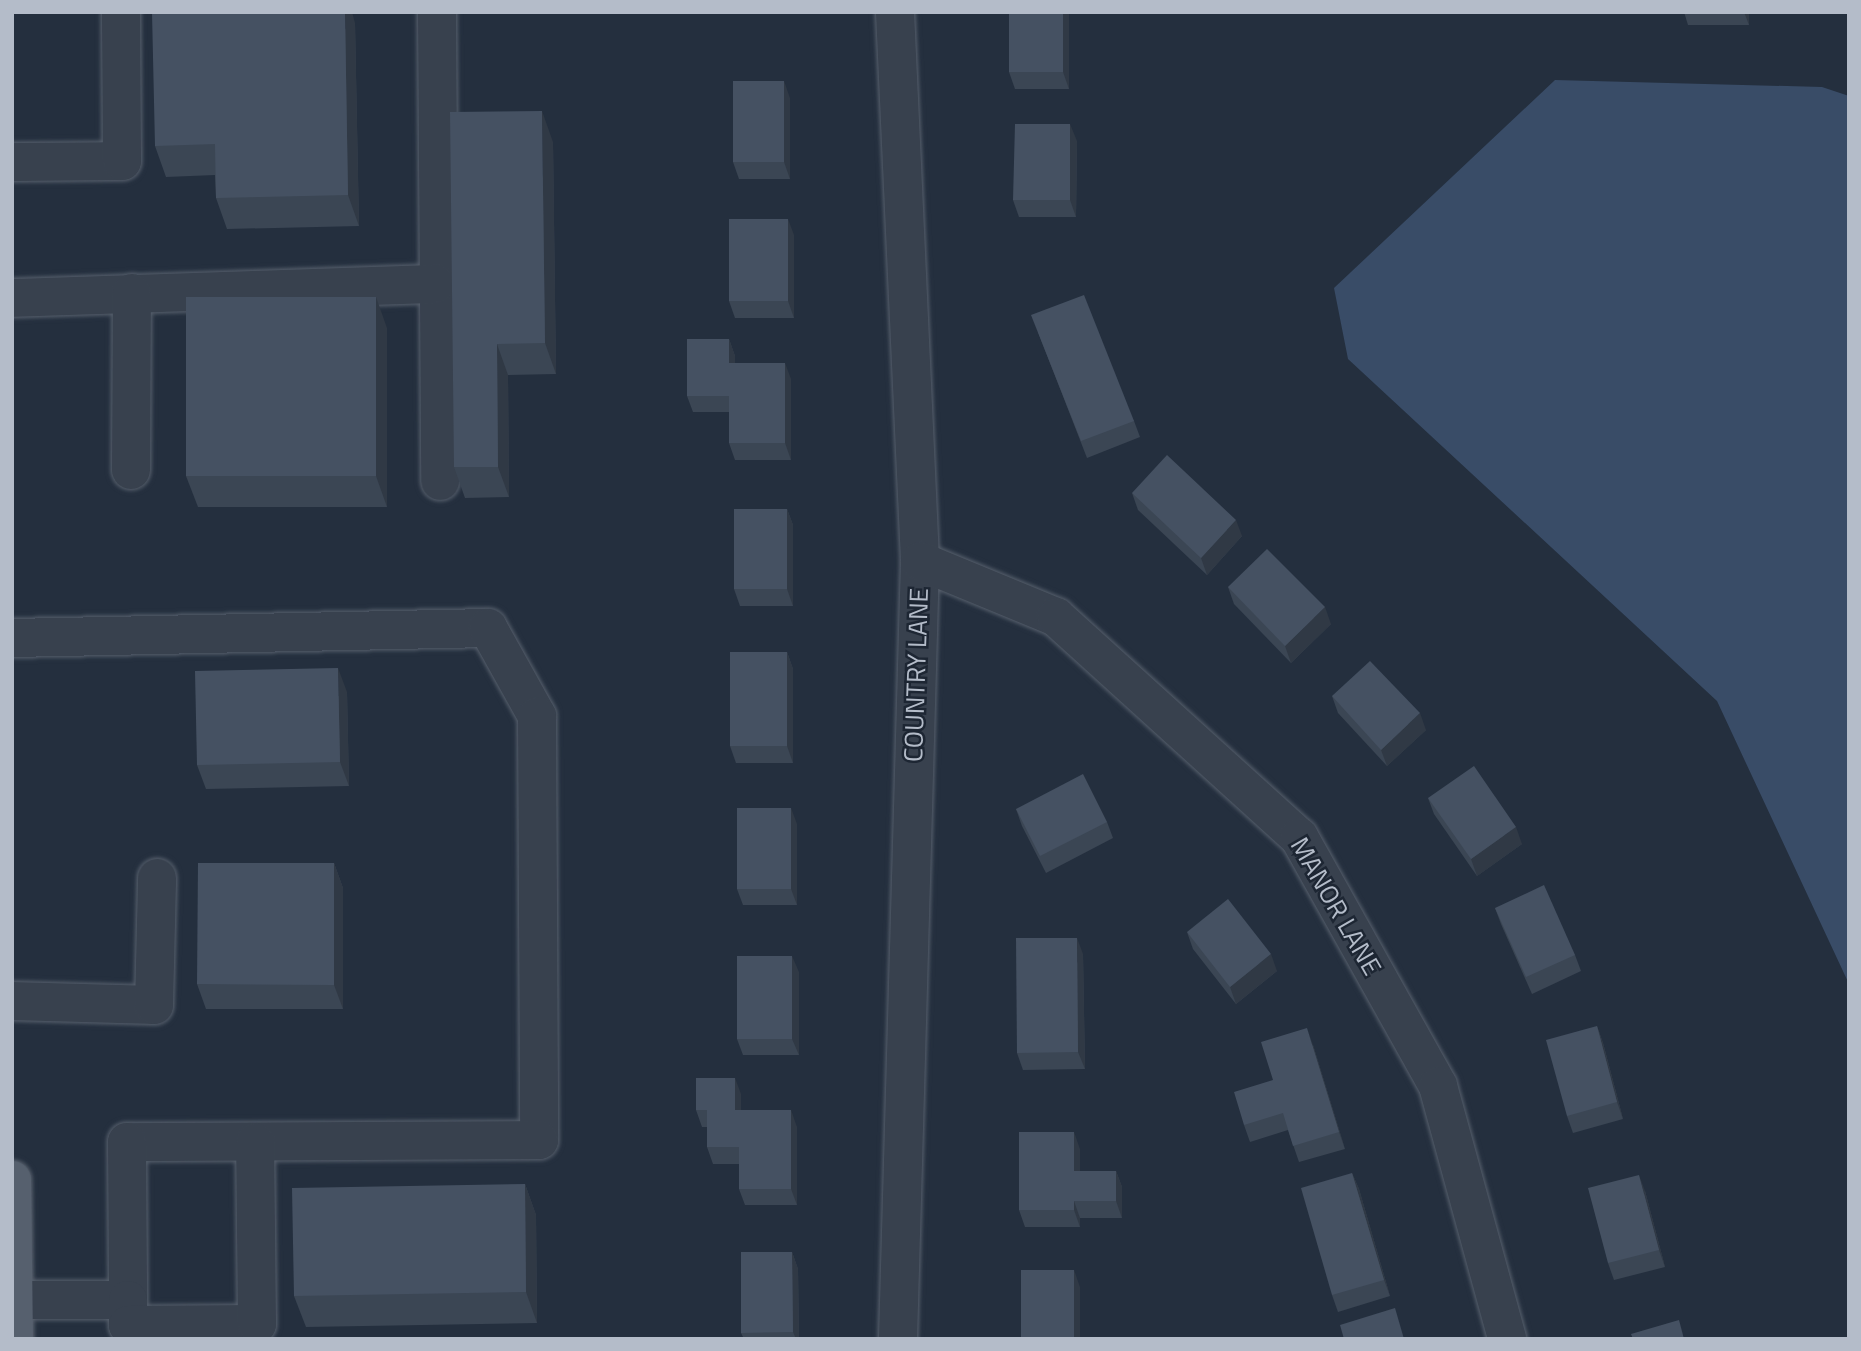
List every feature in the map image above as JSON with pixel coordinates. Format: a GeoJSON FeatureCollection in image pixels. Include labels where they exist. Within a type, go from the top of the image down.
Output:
{"type":"FeatureCollection","features":[{"type":"Feature","properties":{"kind":"main road"},"geometry":{"type":"LineString","coordinates":[[12,1180],[14,1339]]}},
{"type":"Feature","properties":{"kind":"street"},"geometry":{"type":"LineString","coordinates":[[12,162],[122,161],[121,12]]}},
{"type":"Feature","properties":{"kind":"street"},"geometry":{"type":"LineString","coordinates":[[437,12],[436,284],[440,481]]}},
{"type":"Feature","properties":{"kind":"street","name":"COUNTRY LANE"},"geometry":{"type":"LineString","coordinates":[[895,12],[920,561],[898,1339]]}},
{"type":"Feature","properties":{"kind":"street"},"geometry":{"type":"LineString","coordinates":[[12,298],[436,284]]}},
{"type":"Feature","properties":{"kind":"street"},"geometry":{"type":"LineString","coordinates":[[131,470],[132,293]]}},
{"type":"Feature","properties":{"kind":"street","name":"MANOR LANE"},"geometry":{"type":"LineString","coordinates":[[920,561],[1056,617],[1299,837],[1438,1086],[1507,1339]]}},
{"type":"Feature","properties":{"kind":"street"},"geometry":{"type":"LineString","coordinates":[[12,638],[488,628],[537,716],[539,1140],[127,1142],[128,1325],[257,1324],[255,1142]]}},
{"type":"Feature","properties":{"kind":"street"},"geometry":{"type":"LineString","coordinates":[[12,1001],[154,1005],[157,878]]}},
{"type":"Feature","properties":{"kind":"street"},"geometry":{"type":"LineString","coordinates":[[14,1300],[128,1300]]}},
{"type":"Feature","properties":{"kind":"water"},"geometry":{"type":"Polygon","coordinates":[[[1555,80],[1822,87],[1849,96],[1849,984],[1717,701],[1348,359],[1334,288],[1555,80]]]}},
{"type":"Feature","properties":{"kind":"building"},"geometry":{"type":"Polygon","coordinates":[[[152,12],[345,12],[348,195],[216,198],[215,144],[155,146],[152,12]]]}},
{"type":"Feature","properties":{"kind":"building"},"geometry":{"type":"Polygon","coordinates":[[[1009,12],[1063,12],[1063,72],[1009,72],[1009,12]]]}},
{"type":"Feature","properties":{"kind":"building"},"geometry":{"type":"Polygon","coordinates":[[[733,81],[784,81],[784,162],[733,162],[733,81]]]}},
{"type":"Feature","properties":{"kind":"building"},"geometry":{"type":"Polygon","coordinates":[[[542,111],[545,343],[497,344],[498,467],[454,467],[450,112],[542,111]]]}},
{"type":"Feature","properties":{"kind":"building"},"geometry":{"type":"Polygon","coordinates":[[[1015,124],[1070,124],[1070,200],[1013,200],[1015,124]]]}},
{"type":"Feature","properties":{"kind":"building"},"geometry":{"type":"Polygon","coordinates":[[[729,219],[788,219],[788,301],[729,301],[729,219]]]}},
{"type":"Feature","properties":{"kind":"building"},"geometry":{"type":"Polygon","coordinates":[[[1084,295],[1134,421],[1081,441],[1031,315],[1084,295]]]}},
{"type":"Feature","properties":{"kind":"building"},"geometry":{"type":"Polygon","coordinates":[[[186,297],[376,297],[376,476],[186,476],[186,297]]]}},
{"type":"Feature","properties":{"kind":"building"},"geometry":{"type":"Polygon","coordinates":[[[687,339],[729,339],[729,363],[785,363],[785,443],[729,443],[729,396],[687,396],[687,339]]]}},
{"type":"Feature","properties":{"kind":"building"},"geometry":{"type":"Polygon","coordinates":[[[1167,455],[1236,520],[1201,558],[1132,493],[1167,455]]]}},
{"type":"Feature","properties":{"kind":"building"},"geometry":{"type":"Polygon","coordinates":[[[734,509],[787,509],[787,589],[734,589],[734,509]]]}},
{"type":"Feature","properties":{"kind":"building"},"geometry":{"type":"Polygon","coordinates":[[[1267,549],[1325,607],[1285,646],[1228,587],[1267,549]]]}},
{"type":"Feature","properties":{"kind":"building"},"geometry":{"type":"Polygon","coordinates":[[[730,652],[787,652],[787,746],[730,746],[730,652]]]}},
{"type":"Feature","properties":{"kind":"building"},"geometry":{"type":"Polygon","coordinates":[[[1370,661],[1420,713],[1381,750],[1332,696],[1370,661]]]}},
{"type":"Feature","properties":{"kind":"building"},"geometry":{"type":"Polygon","coordinates":[[[338,668],[340,762],[197,765],[195,671],[338,668]]]}},
{"type":"Feature","properties":{"kind":"building"},"geometry":{"type":"Polygon","coordinates":[[[1474,766],[1516,827],[1471,859],[1428,798],[1474,766]]]}},
{"type":"Feature","properties":{"kind":"building"},"geometry":{"type":"Polygon","coordinates":[[[1083,774],[1107,822],[1040,856],[1016,809],[1083,774]]]}},
{"type":"Feature","properties":{"kind":"building"},"geometry":{"type":"Polygon","coordinates":[[[737,808],[791,808],[791,889],[737,889],[737,808]]]}},
{"type":"Feature","properties":{"kind":"building"},"geometry":{"type":"Polygon","coordinates":[[[198,863],[334,863],[334,985],[197,984],[198,863]]]}},
{"type":"Feature","properties":{"kind":"building"},"geometry":{"type":"Polygon","coordinates":[[[1544,885],[1575,955],[1526,977],[1495,908],[1544,885]]]}},
{"type":"Feature","properties":{"kind":"building"},"geometry":{"type":"Polygon","coordinates":[[[1228,899],[1271,954],[1230,987],[1187,932],[1228,899]]]}},
{"type":"Feature","properties":{"kind":"building"},"geometry":{"type":"Polygon","coordinates":[[[1016,938],[1077,938],[1078,1052],[1017,1053],[1016,938]]]}},
{"type":"Feature","properties":{"kind":"building"},"geometry":{"type":"Polygon","coordinates":[[[737,956],[792,956],[792,1039],[737,1039],[737,956]]]}},
{"type":"Feature","properties":{"kind":"building"},"geometry":{"type":"Polygon","coordinates":[[[1597,1026],[1617,1102],[1567,1116],[1546,1040],[1597,1026]]]}},
{"type":"Feature","properties":{"kind":"building"},"geometry":{"type":"Polygon","coordinates":[[[1307,1028],[1339,1132],[1293,1146],[1283,1113],[1244,1125],[1234,1092],[1273,1080],[1261,1042],[1307,1028]]]}},
{"type":"Feature","properties":{"kind":"building"},"geometry":{"type":"Polygon","coordinates":[[[696,1078],[735,1078],[735,1110],[791,1110],[791,1189],[739,1189],[739,1147],[707,1147],[707,1110],[696,1110],[696,1078]]]}},
{"type":"Feature","properties":{"kind":"building"},"geometry":{"type":"Polygon","coordinates":[[[1019,1132],[1074,1132],[1074,1171],[1116,1171],[1116,1201],[1074,1201],[1074,1210],[1019,1210],[1019,1132]]]}},
{"type":"Feature","properties":{"kind":"building"},"geometry":{"type":"Polygon","coordinates":[[[1352,1173],[1384,1280],[1332,1295],[1301,1188],[1352,1173]]]}},
{"type":"Feature","properties":{"kind":"building"},"geometry":{"type":"Polygon","coordinates":[[[1639,1175],[1659,1250],[1608,1263],[1588,1188],[1639,1175]]]}},
{"type":"Feature","properties":{"kind":"building"},"geometry":{"type":"Polygon","coordinates":[[[525,1184],[526,1292],[294,1296],[292,1188],[525,1184]]]}},
{"type":"Feature","properties":{"kind":"building"},"geometry":{"type":"Polygon","coordinates":[[[741,1252],[792,1252],[793,1332],[741,1333],[741,1252]]]}},
{"type":"Feature","properties":{"kind":"building"},"geometry":{"type":"Polygon","coordinates":[[[1021,1270],[1074,1270],[1074,1339],[1021,1339],[1021,1270]]]}},
{"type":"Feature","properties":{"kind":"building"},"geometry":{"type":"Polygon","coordinates":[[[1395,1308],[1404,1339],[1344,1339],[1340,1325],[1395,1308]]]}},
{"type":"Feature","properties":{"kind":"building"},"geometry":{"type":"Polygon","coordinates":[[[1679,1320],[1684,1339],[1633,1339],[1631,1334],[1679,1320]]]}}]}
